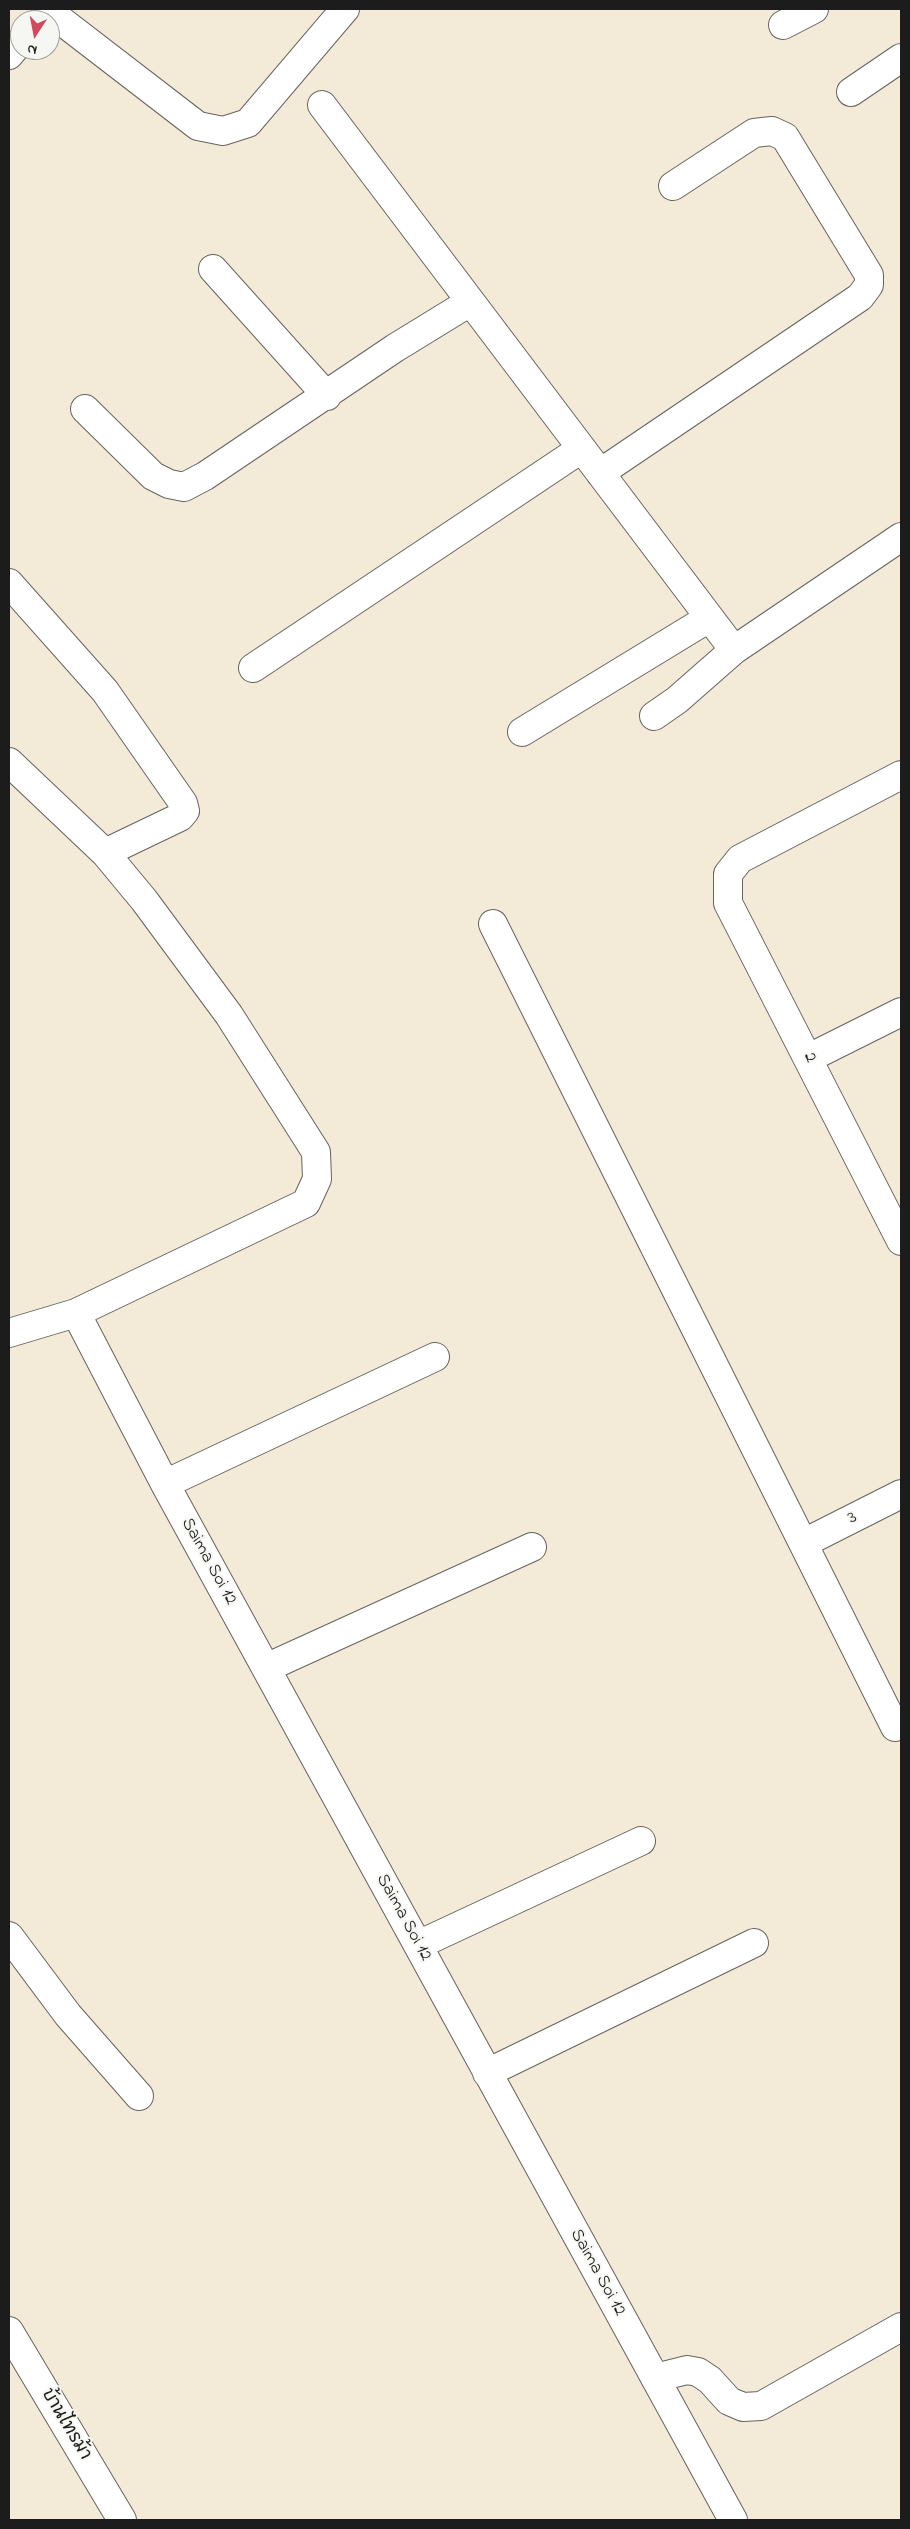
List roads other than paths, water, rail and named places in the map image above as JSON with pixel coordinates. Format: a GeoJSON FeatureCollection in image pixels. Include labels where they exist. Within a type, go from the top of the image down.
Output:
{"type":"FeatureCollection","features":[{"type":"Feature","properties":{"kind":"street"},"geometry":{"type":"LineString","coordinates":[[60,24],[198,126],[223,131],[248,123],[345,9]]}},
{"type":"Feature","properties":{"kind":"street"},"geometry":{"type":"LineString","coordinates":[[783,26],[814,9]]}},
{"type":"Feature","properties":{"kind":"street"},"geometry":{"type":"LineString","coordinates":[[851,92],[901,58]]}},
{"type":"Feature","properties":{"kind":"street"},"geometry":{"type":"LineString","coordinates":[[322,105],[734,650]]}},
{"type":"Feature","properties":{"kind":"street"},"geometry":{"type":"LineString","coordinates":[[600,473],[860,297],[869,285],[869,275],[785,137],[772,131],[754,133],[673,186]]}},
{"type":"Feature","properties":{"kind":"street"},"geometry":{"type":"LineString","coordinates":[[213,269],[327,396]]}},
{"type":"Feature","properties":{"kind":"street"},"geometry":{"type":"LineString","coordinates":[[85,409],[153,476],[169,484],[184,487],[205,476],[327,396],[395,348],[470,302]]}},
{"type":"Feature","properties":{"kind":"street"},"geometry":{"type":"LineString","coordinates":[[252,668],[581,449]]}},
{"type":"Feature","properties":{"kind":"street"},"geometry":{"type":"LineString","coordinates":[[654,716],[677,700],[734,650],[901,537]]}},
{"type":"Feature","properties":{"kind":"street"},"geometry":{"type":"LineString","coordinates":[[9,583],[105,691],[183,803],[185,811],[180,817],[105,853]]}},
{"type":"Feature","properties":{"kind":"street"},"geometry":{"type":"LineString","coordinates":[[522,732],[709,618]]}},
{"type":"Feature","properties":{"kind":"street"},"geometry":{"type":"LineString","coordinates":[[9,762],[105,853],[144,900],[229,1014],[316,1152],[318,1179],[306,1203],[76,1313],[9,1333]]}},
{"type":"Feature","properties":{"kind":"street","name":"2"},"geometry":{"type":"LineString","coordinates":[[901,775],[740,858],[728,874],[728,903],[901,1241]]}},
{"type":"Feature","properties":{"kind":"street"},"geometry":{"type":"LineString","coordinates":[[493,924],[895,1727]]}},
{"type":"Feature","properties":{"kind":"street"},"geometry":{"type":"LineString","coordinates":[[809,1058],[901,1012]]}},
{"type":"Feature","properties":{"kind":"street","name":"Saima Soi 12"},"geometry":{"type":"LineString","coordinates":[[76,1313],[165,1484],[733,2520]]}},
{"type":"Feature","properties":{"kind":"street"},"geometry":{"type":"LineString","coordinates":[[165,1484],[435,1357]]}},
{"type":"Feature","properties":{"kind":"street","name":"3"},"geometry":{"type":"LineString","coordinates":[[804,1543],[901,1494]]}},
{"type":"Feature","properties":{"kind":"street"},"geometry":{"type":"LineString","coordinates":[[266,1668],[532,1547]]}},
{"type":"Feature","properties":{"kind":"street"},"geometry":{"type":"LineString","coordinates":[[418,1944],[641,1841]]}},
{"type":"Feature","properties":{"kind":"street"},"geometry":{"type":"LineString","coordinates":[[9,1936],[68,2015],[139,2096]]}},
{"type":"Feature","properties":{"kind":"street"},"geometry":{"type":"LineString","coordinates":[[488,2072],[754,1942]]}},
{"type":"Feature","properties":{"kind":"street"},"geometry":{"type":"LineString","coordinates":[[655,2378],[688,2370],[698,2372],[710,2380],[729,2401],[743,2406],[761,2406],[901,2327]]}},
{"type":"Feature","properties":{"kind":"street","name":"บ้านไทรม้า"},"geometry":{"type":"LineString","coordinates":[[9,2331],[122,2520]]}}]}
